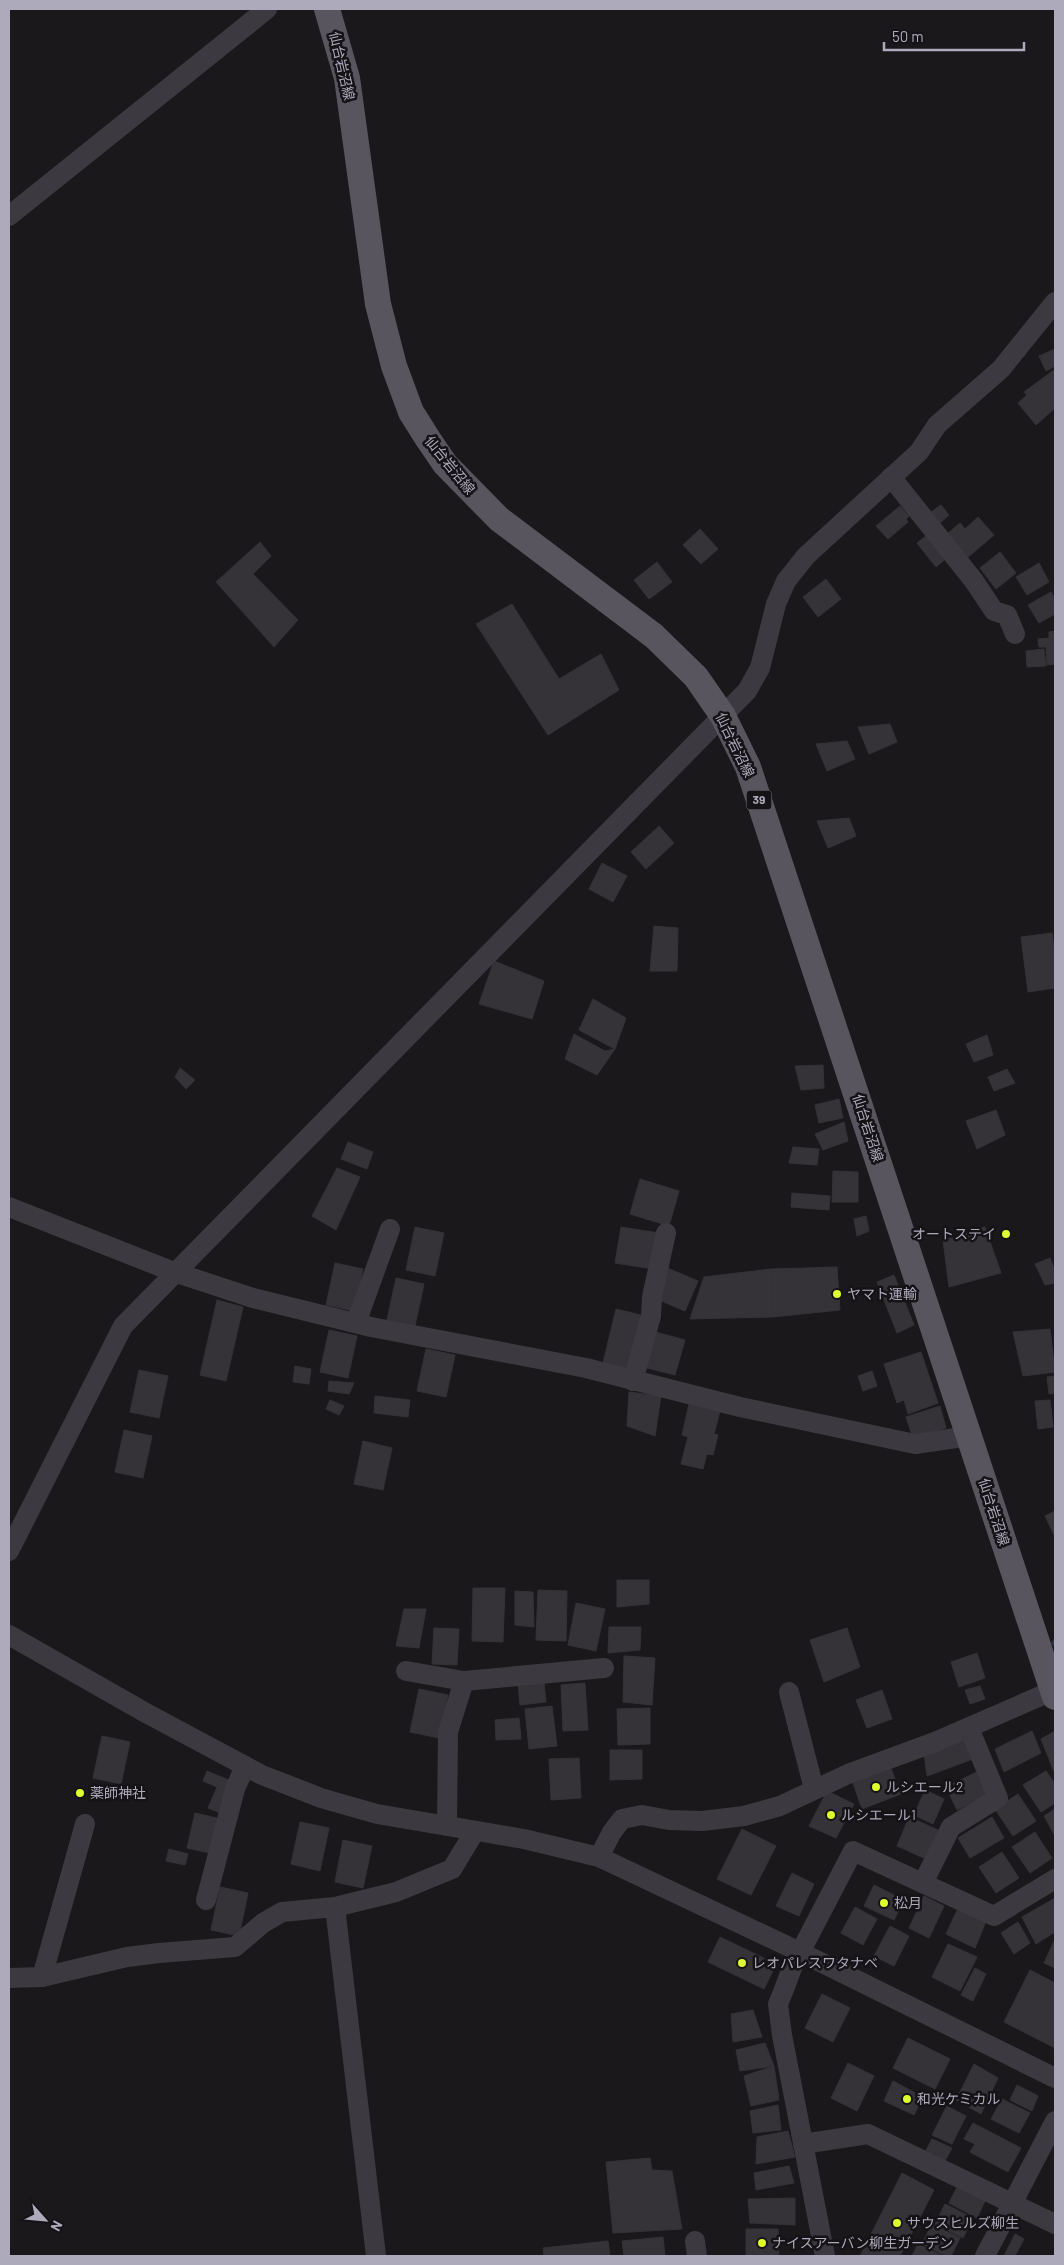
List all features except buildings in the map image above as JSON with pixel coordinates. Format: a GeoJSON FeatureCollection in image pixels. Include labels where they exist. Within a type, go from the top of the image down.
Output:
{"type":"FeatureCollection","features":[{"type":"Feature","properties":{"kind":"main road","name":"仙台岩沼線"},"geometry":{"type":"LineString","coordinates":[[327,9],[346,78],[378,304],[394,366],[411,412],[445,464],[479,501],[499,519],[654,636],[696,677],[723,716],[751,776],[1054,1694]]}},
{"type":"Feature","properties":{"kind":"street"},"geometry":{"type":"LineString","coordinates":[[9,216],[267,9]]}},
{"type":"Feature","properties":{"kind":"street"},"geometry":{"type":"LineString","coordinates":[[9,1551],[122,1326],[747,691],[760,668],[776,604],[786,581],[806,556],[918,452],[937,425],[1001,369],[1055,302]]}},
{"type":"Feature","properties":{"kind":"street"},"geometry":{"type":"LineString","coordinates":[[891,477],[974,581],[994,611],[1007,615],[1015,634]]}},
{"type":"Feature","properties":{"kind":"street"},"geometry":{"type":"LineString","coordinates":[[9,1207],[174,1272],[253,1298],[356,1323],[586,1368],[633,1381],[915,1444],[970,1436]]}},
{"type":"Feature","properties":{"kind":"street"},"geometry":{"type":"LineString","coordinates":[[356,1323],[390,1229]]}},
{"type":"Feature","properties":{"kind":"street"},"geometry":{"type":"LineString","coordinates":[[633,1381],[651,1316],[652,1297],[666,1233]]}},
{"type":"Feature","properties":{"kind":"street"},"geometry":{"type":"LineString","coordinates":[[9,1635],[262,1776],[321,1798],[377,1814],[524,1839],[599,1857],[800,1952],[1055,2078]]}},
{"type":"Feature","properties":{"kind":"street"},"geometry":{"type":"LineString","coordinates":[[406,1671],[464,1681],[604,1668]]}},
{"type":"Feature","properties":{"kind":"street"},"geometry":{"type":"LineString","coordinates":[[447,1826],[448,1732],[464,1681]]}},
{"type":"Feature","properties":{"kind":"street"},"geometry":{"type":"LineString","coordinates":[[789,1692],[814,1790]]}},
{"type":"Feature","properties":{"kind":"street"},"geometry":{"type":"LineString","coordinates":[[599,1857],[612,1832],[622,1819],[642,1815],[668,1820],[702,1821],[744,1816],[780,1806],[848,1774],[1054,1694]]}},
{"type":"Feature","properties":{"kind":"street"},"geometry":{"type":"LineString","coordinates":[[923,1883],[951,1827],[998,1798],[968,1728]]}},
{"type":"Feature","properties":{"kind":"street"},"geometry":{"type":"LineString","coordinates":[[206,1900],[235,1789],[245,1766]]}},
{"type":"Feature","properties":{"kind":"street"},"geometry":{"type":"LineString","coordinates":[[42,1977],[86,1824]]}},
{"type":"Feature","properties":{"kind":"street"},"geometry":{"type":"LineString","coordinates":[[9,1978],[42,1977],[127,1957],[235,1947],[263,1923],[282,1912],[335,1906],[396,1892],[452,1869],[475,1831]]}},
{"type":"Feature","properties":{"kind":"street"},"geometry":{"type":"LineString","coordinates":[[825,2256],[782,2036],[778,2004],[800,1952],[853,1851],[994,1916],[1055,1879]]}},
{"type":"Feature","properties":{"kind":"street"},"geometry":{"type":"LineString","coordinates":[[335,1906],[376,2256]]}},
{"type":"Feature","properties":{"kind":"street"},"geometry":{"type":"LineString","coordinates":[[985,2256],[1055,2121]]}},
{"type":"Feature","properties":{"kind":"street"},"geometry":{"type":"LineString","coordinates":[[803,2144],[868,2134],[1055,2224]]}},
{"type":"Feature","properties":{"kind":"place","name":"オートステイ"},"geometry":{"type":"Point","coordinates":[1006,1234]}},
{"type":"Feature","properties":{"kind":"place","name":"ヤマト運輸"},"geometry":{"type":"Point","coordinates":[837,1294]}},
{"type":"Feature","properties":{"kind":"place","name":"ルシエール2"},"geometry":{"type":"Point","coordinates":[876,1787]}},
{"type":"Feature","properties":{"kind":"place","name":"薬師神社"},"geometry":{"type":"Point","coordinates":[80,1793]}},
{"type":"Feature","properties":{"kind":"place","name":"ルシエール1"},"geometry":{"type":"Point","coordinates":[831,1815]}},
{"type":"Feature","properties":{"kind":"place","name":"松月"},"geometry":{"type":"Point","coordinates":[884,1903]}},
{"type":"Feature","properties":{"kind":"place","name":"レオパレスワタナベ"},"geometry":{"type":"Point","coordinates":[742,1963]}},
{"type":"Feature","properties":{"kind":"place","name":"和光ケミカル"},"geometry":{"type":"Point","coordinates":[907,2099]}},
{"type":"Feature","properties":{"kind":"place","name":"サウスヒルズ柳生"},"geometry":{"type":"Point","coordinates":[897,2223]}},
{"type":"Feature","properties":{"kind":"place","name":"ナイスアーバン柳生ガーデン"},"geometry":{"type":"Point","coordinates":[762,2243]}}]}
